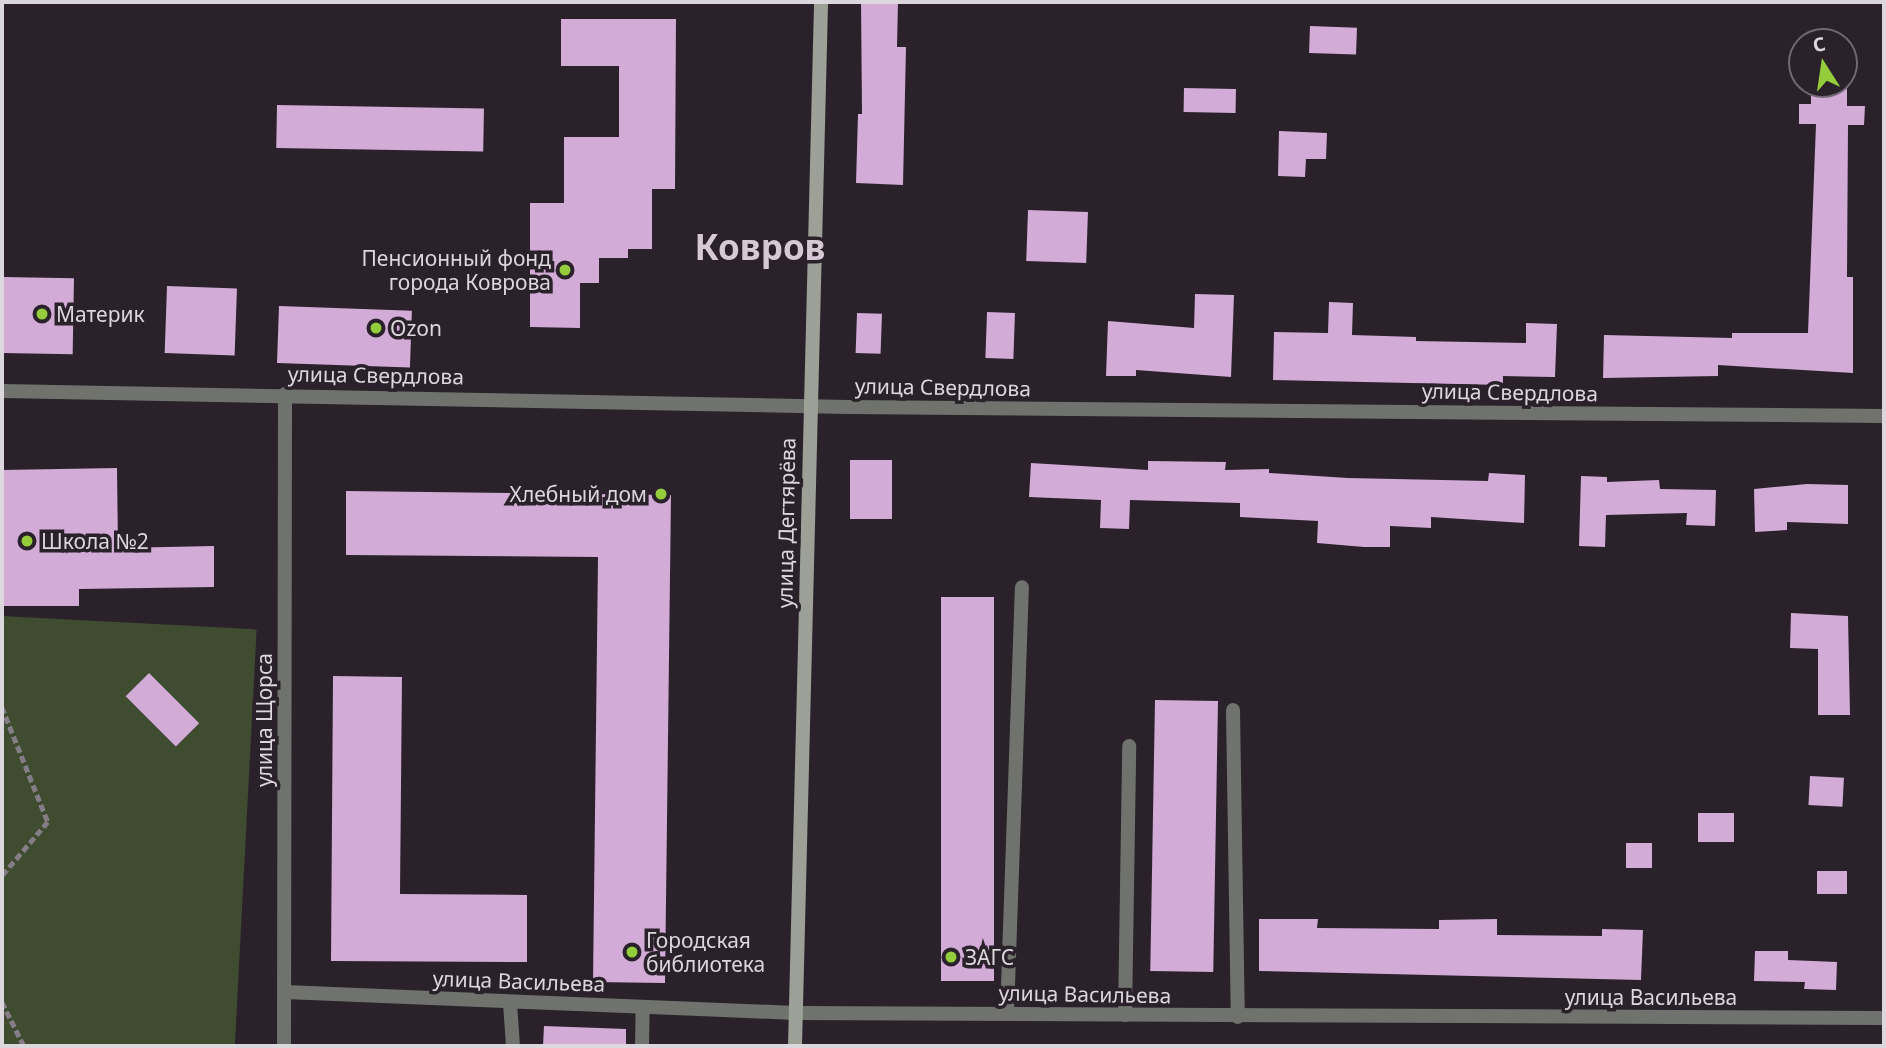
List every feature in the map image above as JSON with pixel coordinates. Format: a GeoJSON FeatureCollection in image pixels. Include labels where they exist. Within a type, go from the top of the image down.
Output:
{"type":"FeatureCollection","features":[{"type":"Feature","properties":{"kind":"main road","name":"улица Дегтярёва"},"geometry":{"type":"LineString","coordinates":[[795,1046],[821,2]]}},
{"type":"Feature","properties":{"kind":"street","name":"улица Свердлова"},"geometry":{"type":"LineString","coordinates":[[2,391],[810,405],[1884,416]]}},
{"type":"Feature","properties":{"kind":"street","name":"улица Щорса"},"geometry":{"type":"LineString","coordinates":[[284,1046],[285,394]]}},
{"type":"Feature","properties":{"kind":"street"},"geometry":{"type":"LineString","coordinates":[[1007,1014],[1022,587]]}},
{"type":"Feature","properties":{"kind":"street"},"geometry":{"type":"LineString","coordinates":[[1233,710],[1238,1017]]}},
{"type":"Feature","properties":{"kind":"street"},"geometry":{"type":"LineString","coordinates":[[1125,1016],[1129,747]]}},
{"type":"Feature","properties":{"kind":"street","name":"улица Васильева"},"geometry":{"type":"LineString","coordinates":[[285,992],[796,1013],[1884,1018]]}},
{"type":"Feature","properties":{"kind":"street"},"geometry":{"type":"LineString","coordinates":[[510,1003],[513,1046]]}},
{"type":"Feature","properties":{"kind":"street"},"geometry":{"type":"LineString","coordinates":[[642,1046],[643,1007]]}},
{"type":"Feature","properties":{"kind":"path"},"geometry":{"type":"LineString","coordinates":[[2,707],[48,822],[2,876]]}},
{"type":"Feature","properties":{"kind":"path"},"geometry":{"type":"LineString","coordinates":[[2,725],[8,722]]}},
{"type":"Feature","properties":{"kind":"path"},"geometry":{"type":"LineString","coordinates":[[2,1002],[24,1046]]}},
{"type":"Feature","properties":{"kind":"green space"},"geometry":{"type":"Polygon","coordinates":[[[2,616],[257,629],[235,1046],[2,1046],[2,616]]]}},
{"type":"Feature","properties":{"kind":"building"},"geometry":{"type":"Polygon","coordinates":[[[861,2],[898,2],[897,47],[906,47],[903,185],[856,183],[858,114],[862,114],[861,2]]]}},
{"type":"Feature","properties":{"kind":"building"},"geometry":{"type":"Polygon","coordinates":[[[561,19],[676,19],[675,189],[652,189],[652,249],[628,249],[628,258],[599,258],[599,283],[580,283],[580,328],[530,327],[530,203],[564,203],[564,137],[619,137],[619,66],[561,66],[561,19]]]}},
{"type":"Feature","properties":{"kind":"building"},"geometry":{"type":"Polygon","coordinates":[[[1310,26],[1357,28],[1356,55],[1309,53],[1310,26]]]}},
{"type":"Feature","properties":{"kind":"building"},"geometry":{"type":"Polygon","coordinates":[[[1184,88],[1236,89],[1236,113],[1184,112],[1184,88]]]}},
{"type":"Feature","properties":{"kind":"building"},"geometry":{"type":"Polygon","coordinates":[[[1811,98],[1847,98],[1847,106],[1865,106],[1864,125],[1848,125],[1847,277],[1853,277],[1853,373],[1718,365],[1718,376],[1603,378],[1604,335],[1732,338],[1732,333],[1808,333],[1816,124],[1799,124],[1799,104],[1811,104],[1811,98]]]}},
{"type":"Feature","properties":{"kind":"building"},"geometry":{"type":"Polygon","coordinates":[[[277,105],[484,109],[483,152],[276,148],[277,105]]]}},
{"type":"Feature","properties":{"kind":"building"},"geometry":{"type":"Polygon","coordinates":[[[1279,131],[1327,133],[1326,159],[1306,159],[1305,177],[1278,176],[1279,131]]]}},
{"type":"Feature","properties":{"kind":"building"},"geometry":{"type":"Polygon","coordinates":[[[1028,210],[1088,212],[1086,263],[1026,261],[1028,210]]]}},
{"type":"Feature","properties":{"kind":"building"},"geometry":{"type":"Polygon","coordinates":[[[3,277],[74,278],[73,354],[2,353],[3,277]]]}},
{"type":"Feature","properties":{"kind":"building"},"geometry":{"type":"Polygon","coordinates":[[[167,286],[237,288],[235,355],[165,353],[167,286]]]}},
{"type":"Feature","properties":{"kind":"building"},"geometry":{"type":"Polygon","coordinates":[[[1195,294],[1234,295],[1231,377],[1136,370],[1136,376],[1106,376],[1108,321],[1194,328],[1195,294]]]}},
{"type":"Feature","properties":{"kind":"building"},"geometry":{"type":"Polygon","coordinates":[[[1329,302],[1353,303],[1352,335],[1416,337],[1416,341],[1526,343],[1526,323],[1557,324],[1555,377],[1503,376],[1503,385],[1273,380],[1274,332],[1328,333],[1329,302]]]}},
{"type":"Feature","properties":{"kind":"building"},"geometry":{"type":"Polygon","coordinates":[[[279,306],[412,311],[410,368],[277,363],[279,306]]]}},
{"type":"Feature","properties":{"kind":"building"},"geometry":{"type":"Polygon","coordinates":[[[987,312],[1015,313],[1013,359],[985,358],[987,312]]]}},
{"type":"Feature","properties":{"kind":"building"},"geometry":{"type":"Polygon","coordinates":[[[857,313],[882,314],[881,354],[856,353],[857,313]]]}},
{"type":"Feature","properties":{"kind":"building"},"geometry":{"type":"Polygon","coordinates":[[[850,460],[892,460],[892,519],[850,519],[850,460]]]}},
{"type":"Feature","properties":{"kind":"building"},"geometry":{"type":"Polygon","coordinates":[[[1148,461],[1226,462],[1225,470],[1269,469],[1269,473],[1348,478],[1488,481],[1489,473],[1525,475],[1524,523],[1431,517],[1431,528],[1390,526],[1390,547],[1364,547],[1317,543],[1318,521],[1240,517],[1240,503],[1130,500],[1129,529],[1100,528],[1101,500],[1029,497],[1031,463],[1148,470],[1148,461]]]}},
{"type":"Feature","properties":{"kind":"building","name":"Школа №2"},"geometry":{"type":"Polygon","coordinates":[[[117,468],[118,548],[214,546],[214,587],[79,589],[79,606],[3,606],[2,470],[117,468]]]}},
{"type":"Feature","properties":{"kind":"building"},"geometry":{"type":"Polygon","coordinates":[[[1581,476],[1607,477],[1607,482],[1659,480],[1660,489],[1716,490],[1715,526],[1686,525],[1687,513],[1606,515],[1605,547],[1579,546],[1581,476]]]}},
{"type":"Feature","properties":{"kind":"building"},"geometry":{"type":"Polygon","coordinates":[[[1807,484],[1848,485],[1848,524],[1787,522],[1787,530],[1755,532],[1754,489],[1807,484]]]}},
{"type":"Feature","properties":{"kind":"building"},"geometry":{"type":"Polygon","coordinates":[[[346,491],[671,495],[665,983],[593,982],[598,557],[346,555],[346,491]]]}},
{"type":"Feature","properties":{"kind":"building"},"geometry":{"type":"Polygon","coordinates":[[[941,597],[994,597],[994,981],[941,981],[941,597]]]}},
{"type":"Feature","properties":{"kind":"building"},"geometry":{"type":"Polygon","coordinates":[[[1791,613],[1848,616],[1850,715],[1818,715],[1818,649],[1790,648],[1791,613]]]}},
{"type":"Feature","properties":{"kind":"building"},"geometry":{"type":"Polygon","coordinates":[[[149,673],[199,723],[176,747],[126,696],[149,673]]]}},
{"type":"Feature","properties":{"kind":"building"},"geometry":{"type":"Polygon","coordinates":[[[333,676],[402,677],[400,894],[527,895],[527,962],[331,961],[333,676]]]}},
{"type":"Feature","properties":{"kind":"building"},"geometry":{"type":"Polygon","coordinates":[[[1155,700],[1218,701],[1213,972],[1150,971],[1155,700]]]}},
{"type":"Feature","properties":{"kind":"building"},"geometry":{"type":"Polygon","coordinates":[[[1810,776],[1844,778],[1842,807],[1808,805],[1810,776]]]}},
{"type":"Feature","properties":{"kind":"building"},"geometry":{"type":"Polygon","coordinates":[[[1698,813],[1734,813],[1734,842],[1698,842],[1698,813]]]}},
{"type":"Feature","properties":{"kind":"building"},"geometry":{"type":"Polygon","coordinates":[[[1626,843],[1652,843],[1652,868],[1626,868],[1626,843]]]}},
{"type":"Feature","properties":{"kind":"building"},"geometry":{"type":"Polygon","coordinates":[[[1817,871],[1847,871],[1847,894],[1817,894],[1817,871]]]}},
{"type":"Feature","properties":{"kind":"building"},"geometry":{"type":"Polygon","coordinates":[[[1259,919],[1318,919],[1317,928],[1439,929],[1439,920],[1497,919],[1497,935],[1602,936],[1602,929],[1643,930],[1641,980],[1259,971],[1259,919]]]}},
{"type":"Feature","properties":{"kind":"building"},"geometry":{"type":"Polygon","coordinates":[[[1755,951],[1788,951],[1788,960],[1837,962],[1836,990],[1804,989],[1805,982],[1754,981],[1755,951]]]}},
{"type":"Feature","properties":{"kind":"building"},"geometry":{"type":"Polygon","coordinates":[[[544,1026],[626,1029],[626,1046],[543,1046],[544,1026]]]}},
{"type":"Feature","properties":{"kind":"place","name":"Пенсионный фонд города Коврова"},"geometry":{"type":"Point","coordinates":[565,270]}},
{"type":"Feature","properties":{"kind":"place","name":"Материк"},"geometry":{"type":"Point","coordinates":[42,314]}},
{"type":"Feature","properties":{"kind":"place","name":"Ozon"},"geometry":{"type":"Point","coordinates":[376,328]}},
{"type":"Feature","properties":{"kind":"place","name":"Хлебный дом"},"geometry":{"type":"Point","coordinates":[661,494]}},
{"type":"Feature","properties":{"kind":"place","name":"Школа №2"},"geometry":{"type":"Point","coordinates":[27,541]}},
{"type":"Feature","properties":{"kind":"place","name":"Городская библиотека"},"geometry":{"type":"Point","coordinates":[632,952]}},
{"type":"Feature","properties":{"kind":"place","name":"ЗАГС"},"geometry":{"type":"Point","coordinates":[951,957]}},
{"type":"Feature","properties":{"kind":"district","name":"Ковров"},"geometry":{"type":"Point","coordinates":[760,247]}}]}
